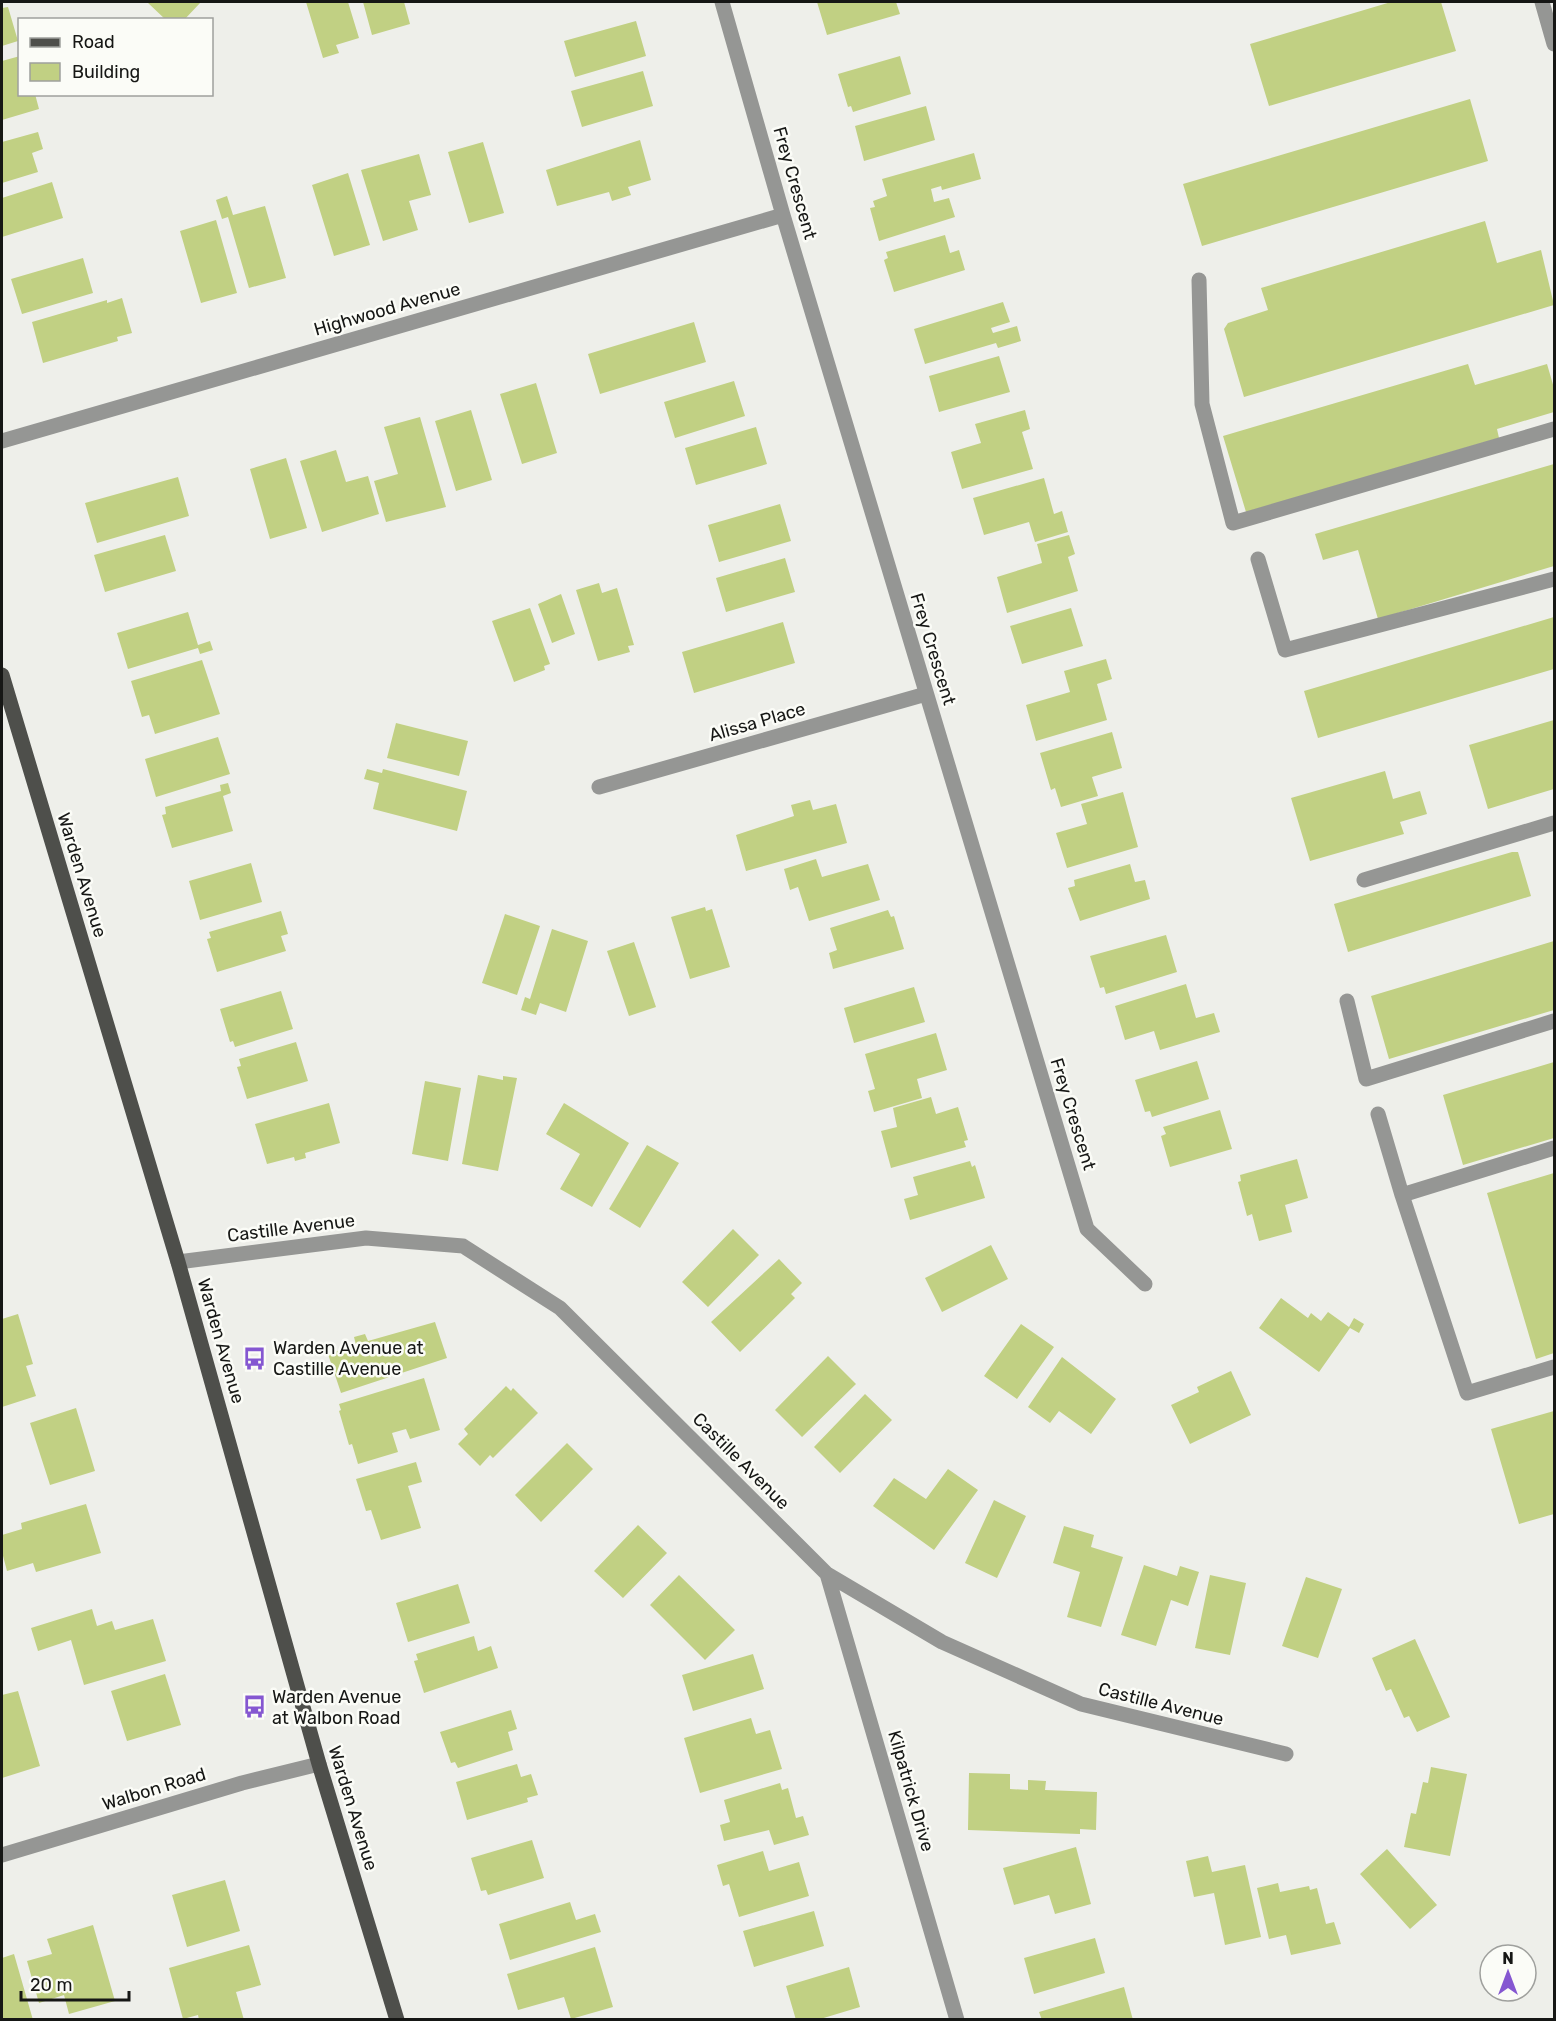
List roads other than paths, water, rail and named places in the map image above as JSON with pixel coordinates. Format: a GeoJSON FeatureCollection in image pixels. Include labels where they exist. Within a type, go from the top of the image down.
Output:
{"type":"FeatureCollection","features":[{"type":"Feature","properties":{"kind":"main road","name":"Warden Avenue"},"geometry":{"type":"LineString","coordinates":[[2,675],[178,1262],[320,1764],[397,2019]]}},
{"type":"Feature","properties":{"kind":"street","name":"Frey Crescent"},"geometry":{"type":"LineString","coordinates":[[722,2],[783,215],[1086,1229],[1145,1284]]}},
{"type":"Feature","properties":{"kind":"street"},"geometry":{"type":"LineString","coordinates":[[1542,2],[1554,44]]}},
{"type":"Feature","properties":{"kind":"street","name":"Highwood Avenue"},"geometry":{"type":"LineString","coordinates":[[2,441],[783,215]]}},
{"type":"Feature","properties":{"kind":"street"},"geometry":{"type":"LineString","coordinates":[[1198,280],[1202,404],[1233,524],[1554,429]]}},
{"type":"Feature","properties":{"kind":"street"},"geometry":{"type":"LineString","coordinates":[[1258,559],[1285,650],[1554,579]]}},
{"type":"Feature","properties":{"kind":"street","name":"Alissa Place"},"geometry":{"type":"LineString","coordinates":[[599,787],[926,694]]}},
{"type":"Feature","properties":{"kind":"street"},"geometry":{"type":"LineString","coordinates":[[1364,880],[1554,823]]}},
{"type":"Feature","properties":{"kind":"street"},"geometry":{"type":"LineString","coordinates":[[1347,1001],[1366,1079],[1554,1021]]}},
{"type":"Feature","properties":{"kind":"street"},"geometry":{"type":"LineString","coordinates":[[1378,1114],[1467,1393],[1554,1368]]}},
{"type":"Feature","properties":{"kind":"street"},"geometry":{"type":"LineString","coordinates":[[1402,1195],[1554,1148]]}},
{"type":"Feature","properties":{"kind":"street","name":"Castille Avenue"},"geometry":{"type":"LineString","coordinates":[[178,1262],[366,1238],[463,1246],[560,1308],[827,1574],[942,1642],[1081,1704],[1286,1754]]}},
{"type":"Feature","properties":{"kind":"street","name":"Kilpatrick Drive"},"geometry":{"type":"LineString","coordinates":[[827,1574],[957,2019]]}},
{"type":"Feature","properties":{"kind":"street","name":"Walbon Road"},"geometry":{"type":"LineString","coordinates":[[2,1855],[242,1783],[320,1764]]}},
{"type":"Feature","properties":{"kind":"place","name":"Warden Avenue at Castille Avenue"},"geometry":{"type":"Point","coordinates":[255,1358]}},
{"type":"Feature","properties":{"kind":"place","name":"Warden Avenue at Walbon Road"},"geometry":{"type":"Point","coordinates":[254,1707]}}]}
